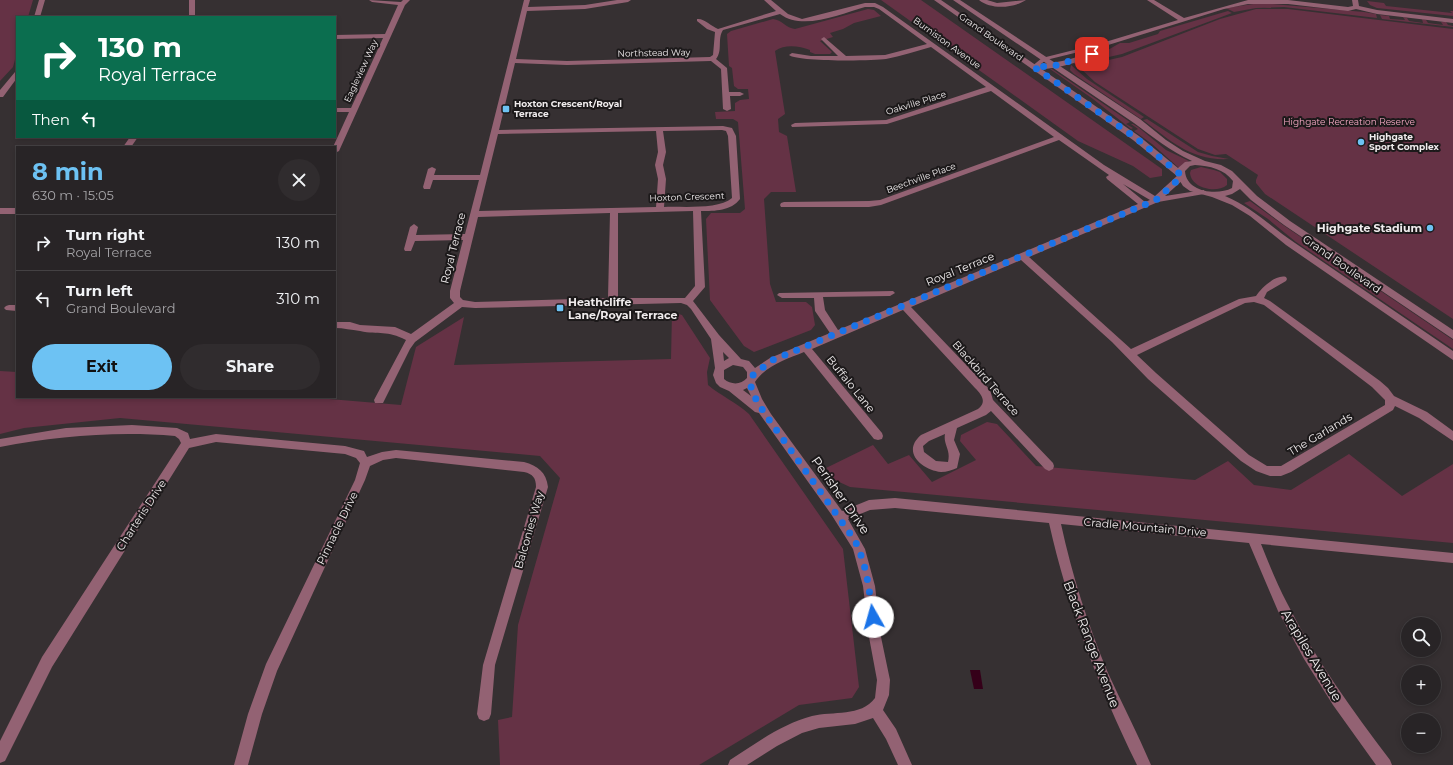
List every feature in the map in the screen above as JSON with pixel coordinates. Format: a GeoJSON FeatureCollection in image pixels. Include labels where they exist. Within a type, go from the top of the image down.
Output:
{"type":"FeatureCollection","features":[{"type":"Feature","properties":{"kind":"street"},"geometry":{"type":"LineString","coordinates":[[37,16],[42,0]]}},
{"type":"Feature","properties":{"kind":"street"},"geometry":{"type":"LineString","coordinates":[[192,0],[192,16]]}},
{"type":"Feature","properties":{"kind":"street"},"geometry":{"type":"LineString","coordinates":[[372,0],[404,2]]}},
{"type":"Feature","properties":{"kind":"street"},"geometry":{"type":"LineString","coordinates":[[526,4],[585,7],[628,0]]}},
{"type":"Feature","properties":{"kind":"street","name":"Burniston Avenue"},"geometry":{"type":"LineString","coordinates":[[767,0],[792,20],[803,21],[873,2],[1101,167],[1156,200]]}},
{"type":"Feature","properties":{"kind":"street","name":"Grand Boulevard"},"geometry":{"type":"LineString","coordinates":[[937,0],[1136,138],[1180,175],[1188,186],[1201,192],[1235,203],[1253,214],[1289,243],[1453,356]]}},
{"type":"Feature","properties":{"kind":"street","name":"Grand Boulevard"},"geometry":{"type":"LineString","coordinates":[[956,0],[1137,121],[1163,142],[1180,153],[1202,163],[1222,168],[1230,173],[1254,198],[1287,223],[1453,334]]}},
{"type":"Feature","properties":{"kind":"street"},"geometry":{"type":"LineString","coordinates":[[982,0],[989,4],[1000,6],[1023,0]]}},
{"type":"Feature","properties":{"kind":"street"},"geometry":{"type":"LineString","coordinates":[[1150,0],[1183,20]]}},
{"type":"Feature","properties":{"kind":"street"},"geometry":{"type":"LineString","coordinates":[[1034,67],[1044,59],[1081,49],[1104,45],[1230,6],[1258,1],[1288,2],[1348,8],[1355,4],[1377,12],[1453,21]]}},
{"type":"Feature","properties":{"kind":"street","name":"Eagleview Way"},"geometry":{"type":"LineString","coordinates":[[336,149],[404,2]]}},
{"type":"Feature","properties":{"kind":"street","name":"Royal Terrace"},"geometry":{"type":"LineString","coordinates":[[460,303],[454,295],[526,4]]}},
{"type":"Feature","properties":{"kind":"street"},"geometry":{"type":"LineString","coordinates":[[699,20],[709,28],[718,31],[725,27],[781,12]]}},
{"type":"Feature","properties":{"kind":"street"},"geometry":{"type":"LineString","coordinates":[[718,31],[717,52],[712,59],[724,68],[727,109]]}},
{"type":"Feature","properties":{"kind":"street"},"geometry":{"type":"LineString","coordinates":[[336,37],[388,36]]}},
{"type":"Feature","properties":{"kind":"street"},"geometry":{"type":"LineString","coordinates":[[824,39],[845,58]]}},
{"type":"Feature","properties":{"kind":"street"},"geometry":{"type":"LineString","coordinates":[[792,55],[810,58],[892,56],[933,45]]}},
{"type":"Feature","properties":{"kind":"street"},"geometry":{"type":"LineString","coordinates":[[1034,67],[1054,66],[1092,54],[1104,45]]}},
{"type":"Feature","properties":{"kind":"street","name":"Northstead Way"},"geometry":{"type":"LineString","coordinates":[[510,64],[545,67],[567,63],[698,61],[712,59]]}},
{"type":"Feature","properties":{"kind":"street"},"geometry":{"type":"LineString","coordinates":[[0,95],[16,74]]}},
{"type":"Feature","properties":{"kind":"street","name":"Oakville Place"},"geometry":{"type":"LineString","coordinates":[[795,125],[887,122],[992,88]]}},
{"type":"Feature","properties":{"kind":"street"},"geometry":{"type":"LineString","coordinates":[[726,94],[740,94]]}},
{"type":"Feature","properties":{"kind":"street"},"geometry":{"type":"LineString","coordinates":[[336,110],[354,110]]}},
{"type":"Feature","properties":{"kind":"street","name":"Hoxton Crescent"},"geometry":{"type":"LineString","coordinates":[[474,214],[724,207],[733,204],[736,199],[731,132],[726,129],[716,127],[494,132]]}},
{"type":"Feature","properties":{"kind":"street"},"geometry":{"type":"LineString","coordinates":[[659,128],[662,152],[659,165],[662,179],[660,208]]}},
{"type":"Feature","properties":{"kind":"street","name":"Beechville Place"},"geometry":{"type":"LineString","coordinates":[[784,205],[869,204],[881,202],[1060,137]]}},
{"type":"Feature","properties":{"kind":"street","name":"Royal Terrace"},"geometry":{"type":"LineString","coordinates":[[1156,200],[1180,175],[1183,166],[1202,163]]}},
{"type":"Feature","properties":{"kind":"street","name":"Burniston Avenue"},"geometry":{"type":"LineString","coordinates":[[1101,167],[1114,182],[1144,205]]}},
{"type":"Feature","properties":{"kind":"street"},"geometry":{"type":"LineString","coordinates":[[427,187],[432,169]]}},
{"type":"Feature","properties":{"kind":"street"},"geometry":{"type":"LineString","coordinates":[[430,178],[483,177]]}},
{"type":"Feature","properties":{"kind":"street"},"geometry":{"type":"LineString","coordinates":[[1215,196],[1232,193],[1236,189],[1237,181]]}},
{"type":"Feature","properties":{"kind":"street","name":"Royal Terrace"},"geometry":{"type":"LineString","coordinates":[[742,362],[773,360],[1156,200],[1201,192]]}},
{"type":"Feature","properties":{"kind":"street"},"geometry":{"type":"LineString","coordinates":[[687,301],[700,287],[697,208]]}},
{"type":"Feature","properties":{"kind":"street"},"geometry":{"type":"LineString","coordinates":[[613,302],[614,210]]}},
{"type":"Feature","properties":{"kind":"street"},"geometry":{"type":"LineString","coordinates":[[0,211],[16,211]]}},
{"type":"Feature","properties":{"kind":"street"},"geometry":{"type":"LineString","coordinates":[[408,249],[414,227]]}},
{"type":"Feature","properties":{"kind":"street"},"geometry":{"type":"LineString","coordinates":[[411,238],[468,237]]}},
{"type":"Feature","properties":{"kind":"street","name":"The Garlands"},"geometry":{"type":"LineString","coordinates":[[1022,256],[1131,353],[1152,376],[1245,458],[1255,466],[1270,472],[1277,472],[1286,469],[1389,407],[1390,399]]}},
{"type":"Feature","properties":{"kind":"street"},"geometry":{"type":"LineString","coordinates":[[1259,299],[1264,290],[1283,279]]}},
{"type":"Feature","properties":{"kind":"street"},"geometry":{"type":"LineString","coordinates":[[782,296],[890,293]]}},
{"type":"Feature","properties":{"kind":"street"},"geometry":{"type":"LineString","coordinates":[[818,295],[820,311],[836,334]]}},
{"type":"Feature","properties":{"kind":"street"},"geometry":{"type":"LineString","coordinates":[[1131,353],[1249,298],[1259,299],[1267,303],[1376,384],[1390,399],[1418,412],[1453,437]]}},
{"type":"Feature","properties":{"kind":"street"},"geometry":{"type":"LineString","coordinates":[[379,400],[406,347],[412,339],[460,303],[475,305],[676,299],[687,301],[699,313],[716,338],[752,371],[752,378],[743,387],[733,388],[723,384],[720,380],[718,376],[720,368],[716,338]]}},
{"type":"Feature","properties":{"kind":"street","name":"Blackbird Terrace"},"geometry":{"type":"LineString","coordinates":[[904,305],[979,385],[986,393],[989,402],[1049,466]]}},
{"type":"Feature","properties":{"kind":"street"},"geometry":{"type":"LineString","coordinates":[[336,325],[341,324],[360,328],[395,330],[412,339]]}},
{"type":"Feature","properties":{"kind":"street","name":"Buffalo Lane"},"geometry":{"type":"LineString","coordinates":[[805,347],[878,436]]}},
{"type":"Feature","properties":{"kind":"street","name":"Royal Terrace"},"geometry":{"type":"LineString","coordinates":[[752,378],[773,360]]}},
{"type":"Feature","properties":{"kind":"street"},"geometry":{"type":"LineString","coordinates":[[720,368],[728,362],[742,362]]}},
{"type":"Feature","properties":{"kind":"street","name":"Perisher Drive"},"geometry":{"type":"LineString","coordinates":[[752,378],[754,393],[765,414],[840,517],[859,548],[867,574],[876,644],[883,683],[882,698],[875,709]]}},
{"type":"Feature","properties":{"kind":"street","name":"Perisher Drive"},"geometry":{"type":"LineString","coordinates":[[733,388],[765,414]]}},
{"type":"Feature","properties":{"kind":"street"},"geometry":{"type":"LineString","coordinates":[[952,426],[982,412],[987,408],[989,402]]}},
{"type":"Feature","properties":{"kind":"street"},"geometry":{"type":"LineString","coordinates":[[0,443],[67,431],[108,428],[177,432],[184,436],[186,444],[216,438],[345,450],[360,454],[365,463]]}},
{"type":"Feature","properties":{"kind":"street","name":"Charteris Drive"},"geometry":{"type":"LineString","coordinates":[[0,756],[47,662],[186,444]]}},
{"type":"Feature","properties":{"kind":"street","name":"Balconies Way"},"geometry":{"type":"LineString","coordinates":[[365,463],[382,456],[396,454],[524,467],[537,472],[540,476],[542,487],[489,665],[484,714]]}},
{"type":"Feature","properties":{"kind":"street","name":"Pinnacle Drive"},"geometry":{"type":"LineString","coordinates":[[242,765],[255,714],[271,669],[360,480],[365,463]]}},
{"type":"Feature","properties":{"kind":"street","name":"Cradle Mountain Drive"},"geometry":{"type":"LineString","coordinates":[[840,517],[869,505],[895,502],[1453,558]]}},
{"type":"Feature","properties":{"kind":"street","name":"Black Range Avenue"},"geometry":{"type":"LineString","coordinates":[[1054,519],[1066,576],[1079,615],[1097,663],[1120,717],[1144,765]]}},
{"type":"Feature","properties":{"kind":"street","name":"Arapiles Avenue"},"geometry":{"type":"LineString","coordinates":[[1253,538],[1272,584],[1310,655],[1335,695],[1385,765]]}},
{"type":"Feature","properties":{"kind":"street"},"geometry":{"type":"LineString","coordinates":[[735,765],[801,726],[814,722],[849,718],[875,709],[892,734],[905,765]]}},
{"type":"Feature","properties":{"kind":"green space"},"geometry":{"type":"Polygon","coordinates":[[[0,0],[33,0],[28,16],[16,16],[16,56],[13,67],[0,81],[0,0]]]}},
{"type":"Feature","properties":{"kind":"green space"},"geometry":{"type":"Polygon","coordinates":[[[881,0],[921,0],[1162,169],[1162,176],[1150,178],[1133,166],[1078,141],[881,0]]]}},
{"type":"Feature","properties":{"kind":"green space"},"geometry":{"type":"Polygon","coordinates":[[[1367,1],[1384,3],[1386,6],[1452,13],[1450,11],[1453,11],[1453,16],[1377,8],[1370,5],[1367,1]]]}},
{"type":"Feature","properties":{"kind":"green space"},"geometry":{"type":"Polygon","coordinates":[[[1260,3],[1364,12],[1376,14],[1377,18],[1284,7],[1256,8],[1234,12],[1226,8],[1260,3]]]}},
{"type":"Feature","properties":{"kind":"green space"},"geometry":{"type":"Polygon","coordinates":[[[868,9],[874,10],[881,16],[854,23],[843,29],[830,33],[833,37],[820,41],[832,52],[830,54],[815,54],[810,52],[810,50],[792,46],[783,47],[775,51],[785,114],[778,119],[779,132],[787,136],[796,192],[771,192],[764,199],[770,284],[776,302],[806,302],[812,307],[815,325],[811,330],[754,352],[744,346],[710,300],[706,219],[711,213],[740,213],[745,209],[738,122],[733,119],[716,119],[715,112],[735,111],[735,103],[740,100],[749,99],[748,89],[738,89],[734,86],[732,68],[729,66],[727,34],[731,31],[773,19],[795,29],[868,9]]]}},
{"type":"Feature","properties":{"kind":"green space","name":"Highgate Recreation Reserve"},"geometry":{"type":"Polygon","coordinates":[[[1256,9],[1288,9],[1453,29],[1453,319],[1265,194],[1256,183],[1258,175],[1226,154],[1215,155],[1198,149],[1095,82],[1081,69],[1086,65],[1122,57],[1220,19],[1256,9]]]}},
{"type":"Feature","properties":{"kind":"green space"},"geometry":{"type":"Polygon","coordinates":[[[1228,11],[1232,13],[1122,54],[1087,62],[1078,66],[1073,63],[1099,55],[1120,43],[1129,43],[1158,34],[1160,31],[1228,11]]]}},
{"type":"Feature","properties":{"kind":"green space"},"geometry":{"type":"Polygon","coordinates":[[[1380,15],[1389,16],[1390,19],[1405,20],[1403,17],[1407,18],[1409,21],[1423,23],[1422,19],[1426,20],[1428,23],[1443,25],[1441,22],[1446,22],[1448,25],[1453,27],[1382,19],[1380,15]]]}},
{"type":"Feature","properties":{"kind":"green space"},"geometry":{"type":"Polygon","coordinates":[[[1071,65],[1087,79],[1144,117],[1141,119],[1074,74],[1070,70],[1071,65]]]}},
{"type":"Feature","properties":{"kind":"green space"},"geometry":{"type":"Polygon","coordinates":[[[1050,69],[1130,122],[1126,124],[1133,128],[1131,129],[1093,99],[1050,69]]]}},
{"type":"Feature","properties":{"kind":"green space"},"geometry":{"type":"Polygon","coordinates":[[[1147,119],[1198,152],[1229,159],[1203,157],[1192,153],[1172,142],[1143,120],[1147,119]]]}},
{"type":"Feature","properties":{"kind":"green space"},"geometry":{"type":"Polygon","coordinates":[[[1131,124],[1138,127],[1166,150],[1189,161],[1179,168],[1152,144],[1134,131],[1138,129],[1131,124]]]}},
{"type":"Feature","properties":{"kind":"green space"},"geometry":{"type":"Polygon","coordinates":[[[1201,167],[1220,172],[1227,179],[1227,185],[1217,189],[1199,186],[1191,178],[1190,173],[1191,170],[1201,167]]]}},
{"type":"Feature","properties":{"kind":"green space"},"geometry":{"type":"Polygon","coordinates":[[[1250,201],[1453,340],[1453,349],[1296,242],[1268,219],[1244,203],[1250,201]]]}},
{"type":"Feature","properties":{"kind":"green space"},"geometry":{"type":"Polygon","coordinates":[[[672,312],[682,315],[710,358],[707,372],[708,385],[749,414],[843,549],[859,687],[852,698],[799,705],[699,765],[500,765],[498,720],[512,717],[518,625],[560,478],[540,456],[120,418],[24,428],[0,434],[0,371],[16,372],[16,398],[317,398],[401,405],[416,347],[464,317],[454,365],[671,359],[672,312]]]}},
{"type":"Feature","properties":{"kind":"green space"},"geometry":{"type":"Polygon","coordinates":[[[987,422],[997,424],[1036,466],[1195,480],[1228,461],[1254,485],[1291,490],[1349,454],[1402,496],[1453,464],[1453,543],[850,487],[835,480],[826,468],[873,445],[888,464],[909,455],[932,482],[976,460],[960,441],[961,435],[987,422]]]}},
{"type":"Feature","properties":{"kind":"shaded area"},"geometry":{"type":"Polygon","coordinates":[[[970,670],[980,670],[983,689],[974,689],[970,670]]]}},
{"type":"Feature","properties":{"kind":"place","name":"Hoxton Crescent/Royal Terrace"},"geometry":{"type":"Point","coordinates":[506,109]}},
{"type":"Feature","properties":{"kind":"place","name":"Highgate Sport Complex"},"geometry":{"type":"Point","coordinates":[1361,142]}},
{"type":"Feature","properties":{"kind":"place","name":"Highgate Stadium"},"geometry":{"type":"Point","coordinates":[1430,228]}},
{"type":"Feature","properties":{"kind":"place","name":"Heathcliffe Lane/Royal Terrace"},"geometry":{"type":"Point","coordinates":[560,308]}},
{"type":"Feature","properties":{"kind":"route"},"geometry":{"type":"LineString","coordinates":[[873,617],[867,574],[864,560],[859,548],[840,517],[765,414],[750,382],[753,375],[773,360],[1156,200],[1181,177],[1180,174],[1155,152],[1034,67],[1054,66],[1092,54]]}}]}
